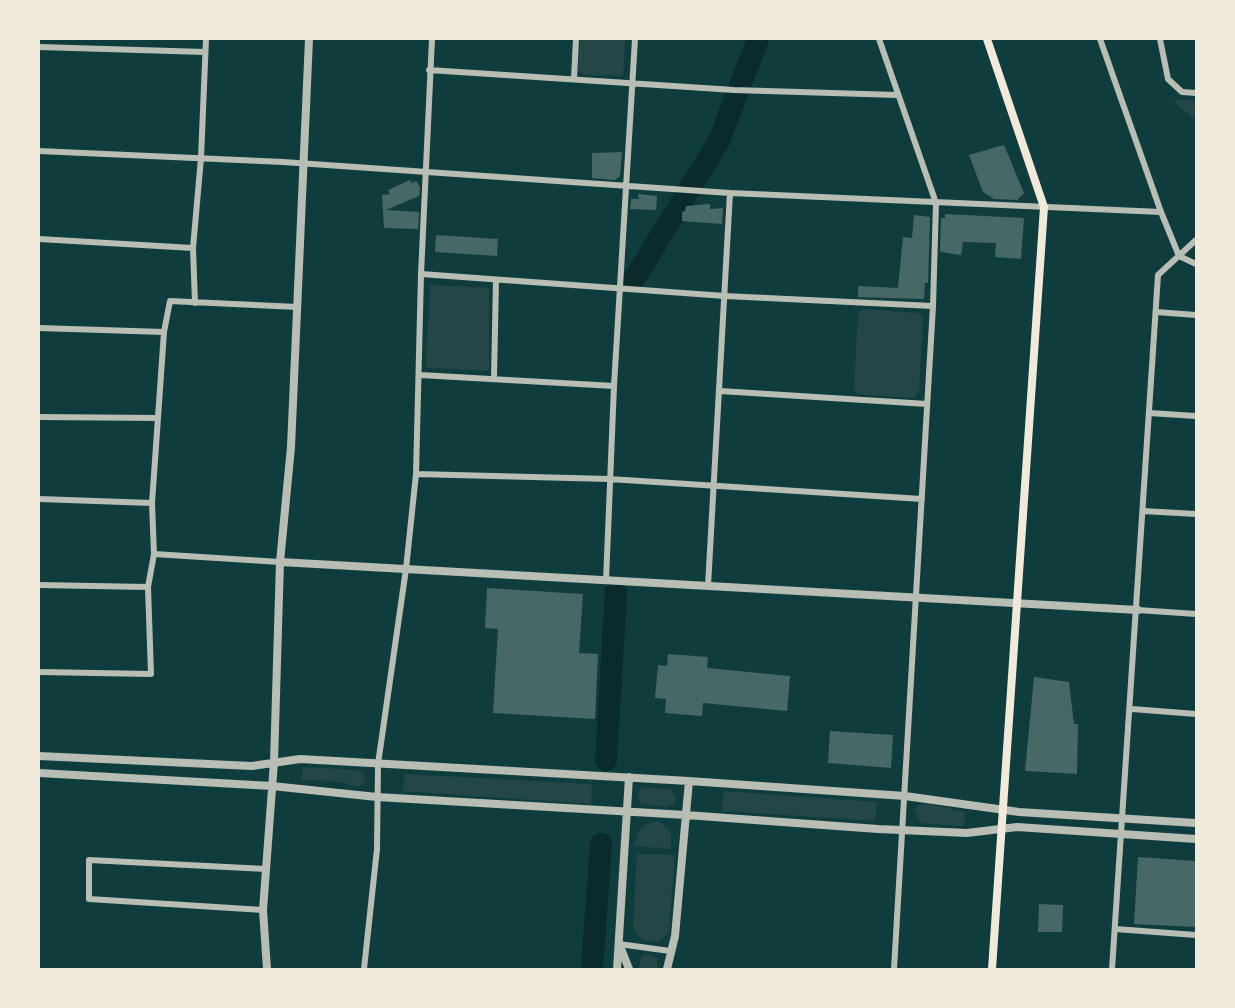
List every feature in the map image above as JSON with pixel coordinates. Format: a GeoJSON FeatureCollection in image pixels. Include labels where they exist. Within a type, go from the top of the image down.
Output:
{"type":"FeatureCollection","features":[{"type":"Feature","properties":{"kind":"main road"},"geometry":{"type":"LineString","coordinates":[[987,39],[1044,207],[1015,604],[1004,810],[992,969]]}},
{"type":"Feature","properties":{"kind":"street"},"geometry":{"type":"LineString","coordinates":[[195,303],[193,248],[201,158],[206,39]]}},
{"type":"Feature","properties":{"kind":"street"},"geometry":{"type":"LineString","coordinates":[[267,969],[263,910],[274,762],[280,561],[291,447],[309,39]]}},
{"type":"Feature","properties":{"kind":"street"},"geometry":{"type":"LineString","coordinates":[[364,969],[376,849],[378,764],[406,569],[416,474],[420,375],[420,274],[432,39]]}},
{"type":"Feature","properties":{"kind":"street"},"geometry":{"type":"LineString","coordinates":[[574,78],[576,39]]}},
{"type":"Feature","properties":{"kind":"street"},"geometry":{"type":"LineString","coordinates":[[606,581],[619,288],[635,39]]}},
{"type":"Feature","properties":{"kind":"street"},"geometry":{"type":"LineString","coordinates":[[879,39],[936,203],[933,306],[914,598],[894,969]]}},
{"type":"Feature","properties":{"kind":"street"},"geometry":{"type":"LineString","coordinates":[[1100,39],[1161,212],[1179,256],[1196,264]]}},
{"type":"Feature","properties":{"kind":"street"},"geometry":{"type":"LineString","coordinates":[[1160,39],[1168,79],[1182,92],[1196,93]]}},
{"type":"Feature","properties":{"kind":"street"},"geometry":{"type":"LineString","coordinates":[[39,47],[205,52]]}},
{"type":"Feature","properties":{"kind":"street"},"geometry":{"type":"LineString","coordinates":[[429,69],[734,90],[897,94]]}},
{"type":"Feature","properties":{"kind":"street"},"geometry":{"type":"LineString","coordinates":[[39,151],[424,171],[730,193],[1161,212]]}},
{"type":"Feature","properties":{"kind":"street"},"geometry":{"type":"LineString","coordinates":[[708,586],[730,193]]}},
{"type":"Feature","properties":{"kind":"street"},"geometry":{"type":"LineString","coordinates":[[39,239],[193,248]]}},
{"type":"Feature","properties":{"kind":"street"},"geometry":{"type":"LineString","coordinates":[[1112,969],[1132,709],[1158,275],[1196,240]]}},
{"type":"Feature","properties":{"kind":"street"},"geometry":{"type":"LineString","coordinates":[[420,274],[725,296],[933,306]]}},
{"type":"Feature","properties":{"kind":"street"},"geometry":{"type":"LineString","coordinates":[[494,378],[496,280]]}},
{"type":"Feature","properties":{"kind":"street"},"geometry":{"type":"LineString","coordinates":[[39,672],[151,674],[148,587],[154,554],[152,503],[164,332],[170,301],[297,307]]}},
{"type":"Feature","properties":{"kind":"street"},"geometry":{"type":"LineString","coordinates":[[1156,312],[1196,315]]}},
{"type":"Feature","properties":{"kind":"street"},"geometry":{"type":"LineString","coordinates":[[39,328],[164,332]]}},
{"type":"Feature","properties":{"kind":"street"},"geometry":{"type":"LineString","coordinates":[[420,375],[614,386]]}},
{"type":"Feature","properties":{"kind":"street"},"geometry":{"type":"LineString","coordinates":[[720,391],[927,404]]}},
{"type":"Feature","properties":{"kind":"street"},"geometry":{"type":"LineString","coordinates":[[1149,413],[1196,416]]}},
{"type":"Feature","properties":{"kind":"street"},"geometry":{"type":"LineString","coordinates":[[39,417],[158,418]]}},
{"type":"Feature","properties":{"kind":"street"},"geometry":{"type":"LineString","coordinates":[[416,474],[609,479],[922,499]]}},
{"type":"Feature","properties":{"kind":"street"},"geometry":{"type":"LineString","coordinates":[[39,499],[152,503]]}},
{"type":"Feature","properties":{"kind":"street"},"geometry":{"type":"LineString","coordinates":[[1143,511],[1196,514]]}},
{"type":"Feature","properties":{"kind":"street"},"geometry":{"type":"LineString","coordinates":[[154,554],[1196,614]]}},
{"type":"Feature","properties":{"kind":"street"},"geometry":{"type":"LineString","coordinates":[[39,585],[148,587]]}},
{"type":"Feature","properties":{"kind":"street"},"geometry":{"type":"LineString","coordinates":[[1132,709],[1196,714]]}},
{"type":"Feature","properties":{"kind":"street"},"geometry":{"type":"LineString","coordinates":[[39,756],[252,766],[300,759],[629,777],[905,796],[1004,810],[1196,824]]}},
{"type":"Feature","properties":{"kind":"street"},"geometry":{"type":"LineString","coordinates":[[39,773],[272,786],[377,797],[903,830],[967,833],[1017,827],[1196,839]]}},
{"type":"Feature","properties":{"kind":"street"},"geometry":{"type":"LineString","coordinates":[[617,969],[629,777]]}},
{"type":"Feature","properties":{"kind":"street"},"geometry":{"type":"LineString","coordinates":[[667,969],[675,936],[689,781]]}},
{"type":"Feature","properties":{"kind":"street"},"geometry":{"type":"LineString","coordinates":[[263,910],[90,899],[89,860],[266,868]]}},
{"type":"Feature","properties":{"kind":"street"},"geometry":{"type":"LineString","coordinates":[[1115,929],[1196,935]]}},
{"type":"Feature","properties":{"kind":"street"},"geometry":{"type":"LineString","coordinates":[[620,944],[670,951]]}},
{"type":"Feature","properties":{"kind":"street"},"geometry":{"type":"LineString","coordinates":[[620,944],[629,969]]}},
{"type":"Feature","properties":{"kind":"shaded area"},"geometry":{"type":"Polygon","coordinates":[[[580,39],[625,39],[623,76],[584,75],[577,70],[580,39]]]}},
{"type":"Feature","properties":{"kind":"shaded area"},"geometry":{"type":"Polygon","coordinates":[[[1174,99],[1196,101],[1196,119],[1179,107],[1174,99]]]}},
{"type":"Feature","properties":{"kind":"shaded area"},"geometry":{"type":"Polygon","coordinates":[[[430,285],[489,288],[489,371],[426,368],[430,285]]]}},
{"type":"Feature","properties":{"kind":"shaded area"},"geometry":{"type":"Polygon","coordinates":[[[863,309],[918,313],[923,319],[919,392],[913,398],[857,394],[854,390],[858,314],[863,309]]]}},
{"type":"Feature","properties":{"kind":"shaded area"},"geometry":{"type":"Polygon","coordinates":[[[303,767],[357,770],[363,772],[365,781],[359,787],[333,781],[302,780],[303,767]]]}},
{"type":"Feature","properties":{"kind":"shaded area"},"geometry":{"type":"Polygon","coordinates":[[[405,774],[592,784],[591,804],[403,791],[405,774]]]}},
{"type":"Feature","properties":{"kind":"shaded area"},"geometry":{"type":"Polygon","coordinates":[[[645,787],[670,789],[676,797],[675,803],[667,807],[641,804],[638,795],[640,789],[645,787]]]}},
{"type":"Feature","properties":{"kind":"shaded area"},"geometry":{"type":"Polygon","coordinates":[[[724,791],[877,802],[875,821],[722,811],[724,791]]]}},
{"type":"Feature","properties":{"kind":"shaded area"},"geometry":{"type":"Polygon","coordinates":[[[928,804],[965,812],[964,826],[921,823],[914,810],[918,805],[928,804]]]}},
{"type":"Feature","properties":{"kind":"shaded area"},"geometry":{"type":"Polygon","coordinates":[[[658,821],[671,832],[671,849],[634,846],[638,832],[644,825],[658,821]]]}},
{"type":"Feature","properties":{"kind":"shaded area"},"geometry":{"type":"Polygon","coordinates":[[[637,854],[675,855],[669,932],[659,942],[644,940],[636,934],[633,925],[637,854]]]}},
{"type":"Feature","properties":{"kind":"shaded area"},"geometry":{"type":"Polygon","coordinates":[[[651,954],[657,958],[658,969],[638,969],[642,956],[651,954]]]}},
{"type":"Feature","properties":{"kind":"building"},"geometry":{"type":"Polygon","coordinates":[[[1004,145],[1024,193],[1017,200],[994,199],[983,192],[969,155],[1004,145]]]}},
{"type":"Feature","properties":{"kind":"building"},"geometry":{"type":"Polygon","coordinates":[[[622,152],[620,176],[615,180],[592,178],[592,153],[622,152]]]}},
{"type":"Feature","properties":{"kind":"building"},"geometry":{"type":"Polygon","coordinates":[[[410,180],[412,183],[416,181],[420,187],[419,196],[386,210],[419,212],[418,229],[384,228],[382,195],[390,194],[388,190],[410,180]]]}},
{"type":"Feature","properties":{"kind":"building"},"geometry":{"type":"Polygon","coordinates":[[[638,194],[657,196],[656,210],[630,209],[631,199],[639,199],[638,194]]]}},
{"type":"Feature","properties":{"kind":"building"},"geometry":{"type":"Polygon","coordinates":[[[710,204],[710,209],[723,208],[722,224],[682,221],[682,212],[685,211],[686,206],[710,204]]]}},
{"type":"Feature","properties":{"kind":"building"},"geometry":{"type":"Polygon","coordinates":[[[945,214],[1024,218],[1021,259],[995,257],[996,243],[963,242],[961,255],[940,252],[941,218],[945,218],[945,214]]]}},
{"type":"Feature","properties":{"kind":"building"},"geometry":{"type":"Polygon","coordinates":[[[914,215],[930,217],[928,283],[925,283],[924,299],[858,297],[858,286],[898,288],[903,237],[912,238],[914,215]]]}},
{"type":"Feature","properties":{"kind":"building"},"geometry":{"type":"Polygon","coordinates":[[[436,235],[498,239],[497,256],[435,252],[436,235]]]}},
{"type":"Feature","properties":{"kind":"building"},"geometry":{"type":"Polygon","coordinates":[[[487,588],[583,594],[579,653],[598,654],[595,719],[493,713],[498,629],[485,628],[487,588]]]}},
{"type":"Feature","properties":{"kind":"building"},"geometry":{"type":"Polygon","coordinates":[[[668,654],[708,657],[707,668],[790,676],[787,711],[703,703],[702,716],[665,713],[666,699],[655,698],[658,665],[667,666],[668,654]]]}},
{"type":"Feature","properties":{"kind":"building"},"geometry":{"type":"Polygon","coordinates":[[[1034,677],[1069,682],[1074,724],[1078,724],[1077,774],[1025,771],[1034,677]]]}},
{"type":"Feature","properties":{"kind":"building"},"geometry":{"type":"Polygon","coordinates":[[[830,731],[893,735],[891,768],[828,763],[830,731]]]}},
{"type":"Feature","properties":{"kind":"building"},"geometry":{"type":"Polygon","coordinates":[[[1138,857],[1196,861],[1196,927],[1134,924],[1138,857]]]}},
{"type":"Feature","properties":{"kind":"building"},"geometry":{"type":"Polygon","coordinates":[[[1039,904],[1063,905],[1062,932],[1038,932],[1039,904]]]}},
{"type":"Feature","properties":{"kind":"waterway"},"geometry":{"type":"LineString","coordinates":[[633,281],[719,141],[758,39]]}},
{"type":"Feature","properties":{"kind":"waterway"},"geometry":{"type":"LineString","coordinates":[[606,760],[616,592]]}},
{"type":"Feature","properties":{"kind":"waterway"},"geometry":{"type":"LineString","coordinates":[[592,969],[601,844]]}}]}
